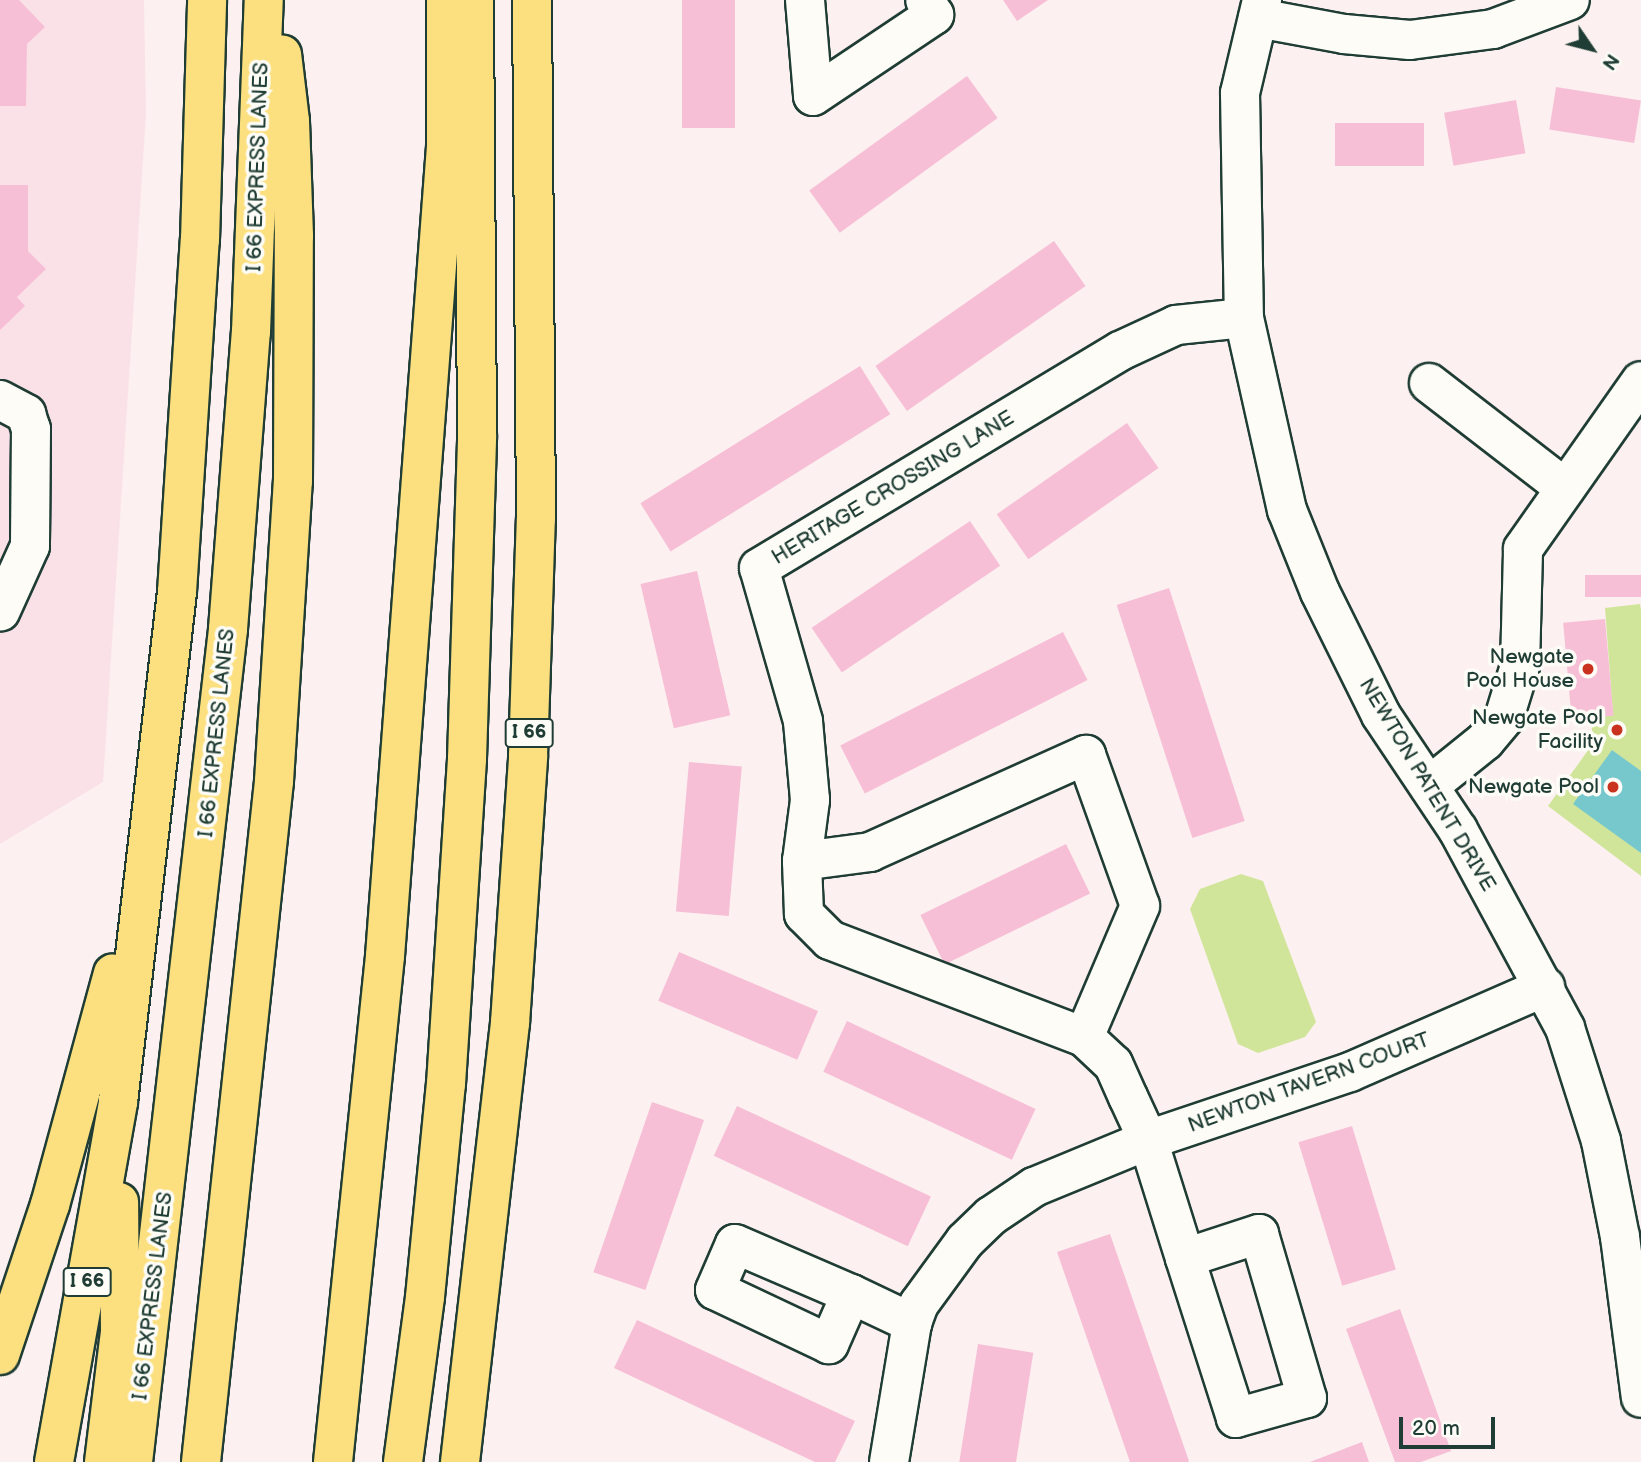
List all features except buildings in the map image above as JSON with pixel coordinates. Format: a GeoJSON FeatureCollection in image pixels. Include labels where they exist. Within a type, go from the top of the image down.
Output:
{"type":"FeatureCollection","features":[{"type":"Feature","properties":{"kind":"highway","name":"I 66"},"geometry":{"type":"LineString","coordinates":[[54,1462],[118,1102],[170,657],[196,319],[207,0]]}},
{"type":"Feature","properties":{"kind":"highway","name":"I 66 EXPRESS LANES"},"geometry":{"type":"LineString","coordinates":[[133,1462],[230,602],[251,332],[264,0]]}},
{"type":"Feature","properties":{"kind":"highway"},"geometry":{"type":"LineString","coordinates":[[201,1462],[268,847],[293,481],[290,121],[276,0]]}},
{"type":"Feature","properties":{"kind":"highway"},"geometry":{"type":"LineString","coordinates":[[333,1462],[385,956],[446,147],[446,0]]}},
{"type":"Feature","properties":{"kind":"highway"},"geometry":{"type":"LineString","coordinates":[[403,1462],[425,1297],[446,1084],[467,759],[477,422],[474,0]]}},
{"type":"Feature","properties":{"kind":"highway","name":"I 66"},"geometry":{"type":"LineString","coordinates":[[460,1462],[510,1023],[528,756],[536,519],[532,0]]}},
{"type":"Feature","properties":{"kind":"highway"},"geometry":{"type":"LineString","coordinates":[[0,1355],[50,1205],[111,980],[142,841],[170,657]]}},
{"type":"Feature","properties":{"kind":"highway"},"geometry":{"type":"LineString","coordinates":[[104,1462],[120,1332],[118,1102]]}},
{"type":"Feature","properties":{"kind":"street"},"geometry":{"type":"LineString","coordinates":[[804,0],[813,96],[934,15],[925,0]]}},
{"type":"Feature","properties":{"kind":"street"},"geometry":{"type":"LineString","coordinates":[[1260,9],[1344,34],[1410,40],[1493,29],[1570,0]]}},
{"type":"Feature","properties":{"kind":"street","name":"NEWTON PATENT DRIVE"},"geometry":{"type":"LineString","coordinates":[[1260,9],[1240,93],[1244,318],[1287,510],[1320,593],[1381,715],[1458,830],[1545,987],[1579,1065],[1601,1141],[1620,1237],[1641,1398]]}},
{"type":"Feature","properties":{"kind":"street","name":"HERITAGE CROSSING LANE"},"geometry":{"type":"LineString","coordinates":[[1185,1258],[1259,1234],[1307,1398],[1236,1418],[1185,1258],[1148,1140],[1113,1064],[1084,1037],[830,940],[804,914],[802,861],[810,800],[803,721],[759,568],[1120,351],[1177,325],[1244,318]]}},
{"type":"Feature","properties":{"kind":"street"},"geometry":{"type":"LineString","coordinates":[[1429,786],[1485,740],[1504,718],[1520,666],[1523,549],[1641,382]]}},
{"type":"Feature","properties":{"kind":"street"},"geometry":{"type":"LineString","coordinates":[[1429,383],[1565,488]]}},
{"type":"Feature","properties":{"kind":"street"},"geometry":{"type":"LineString","coordinates":[[0,400],[26,414],[31,429],[30,546],[0,612]]}},
{"type":"Feature","properties":{"kind":"street"},"geometry":{"type":"LineString","coordinates":[[802,861],[870,852],[1086,755],[1140,906],[1084,1037]]}},
{"type":"Feature","properties":{"kind":"street","name":"NEWTON TAVERN COURT"},"geometry":{"type":"LineString","coordinates":[[889,1462],[912,1323],[919,1304],[965,1241],[991,1216],[1034,1187],[1148,1140],[1350,1072],[1545,987]]}},
{"type":"Feature","properties":{"kind":"street"},"geometry":{"type":"LineString","coordinates":[[851,1294],[912,1323]]}},
{"type":"Feature","properties":{"kind":"shaded area"},"geometry":{"type":"Polygon","coordinates":[[[0,0],[144,0],[146,114],[103,782],[0,844],[0,0]]]}},
{"type":"Feature","properties":{"kind":"green space","name":"Newgate Pool Facility"},"geometry":{"type":"Polygon","coordinates":[[[1640,604],[1641,876],[1548,806],[1594,742],[1590,718],[1613,715],[1605,608],[1640,604]]]}},
{"type":"Feature","properties":{"kind":"green space"},"geometry":{"type":"Polygon","coordinates":[[[1241,874],[1263,881],[1316,1022],[1305,1037],[1258,1053],[1238,1044],[1190,909],[1200,889],[1241,874]]]}},
{"type":"Feature","properties":{"kind":"water","name":"Newgate Pool"},"geometry":{"type":"Polygon","coordinates":[[[1612,750],[1641,771],[1641,853],[1573,804],[1612,750]]]}},
{"type":"Feature","properties":{"kind":"place","name":"Newgate Pool House"},"geometry":{"type":"Point","coordinates":[1588,669]}},
{"type":"Feature","properties":{"kind":"place","name":"Newgate Pool Facility"},"geometry":{"type":"Point","coordinates":[1617,730]}},
{"type":"Feature","properties":{"kind":"place","name":"Newgate Pool"},"geometry":{"type":"Point","coordinates":[1613,787]}}]}
